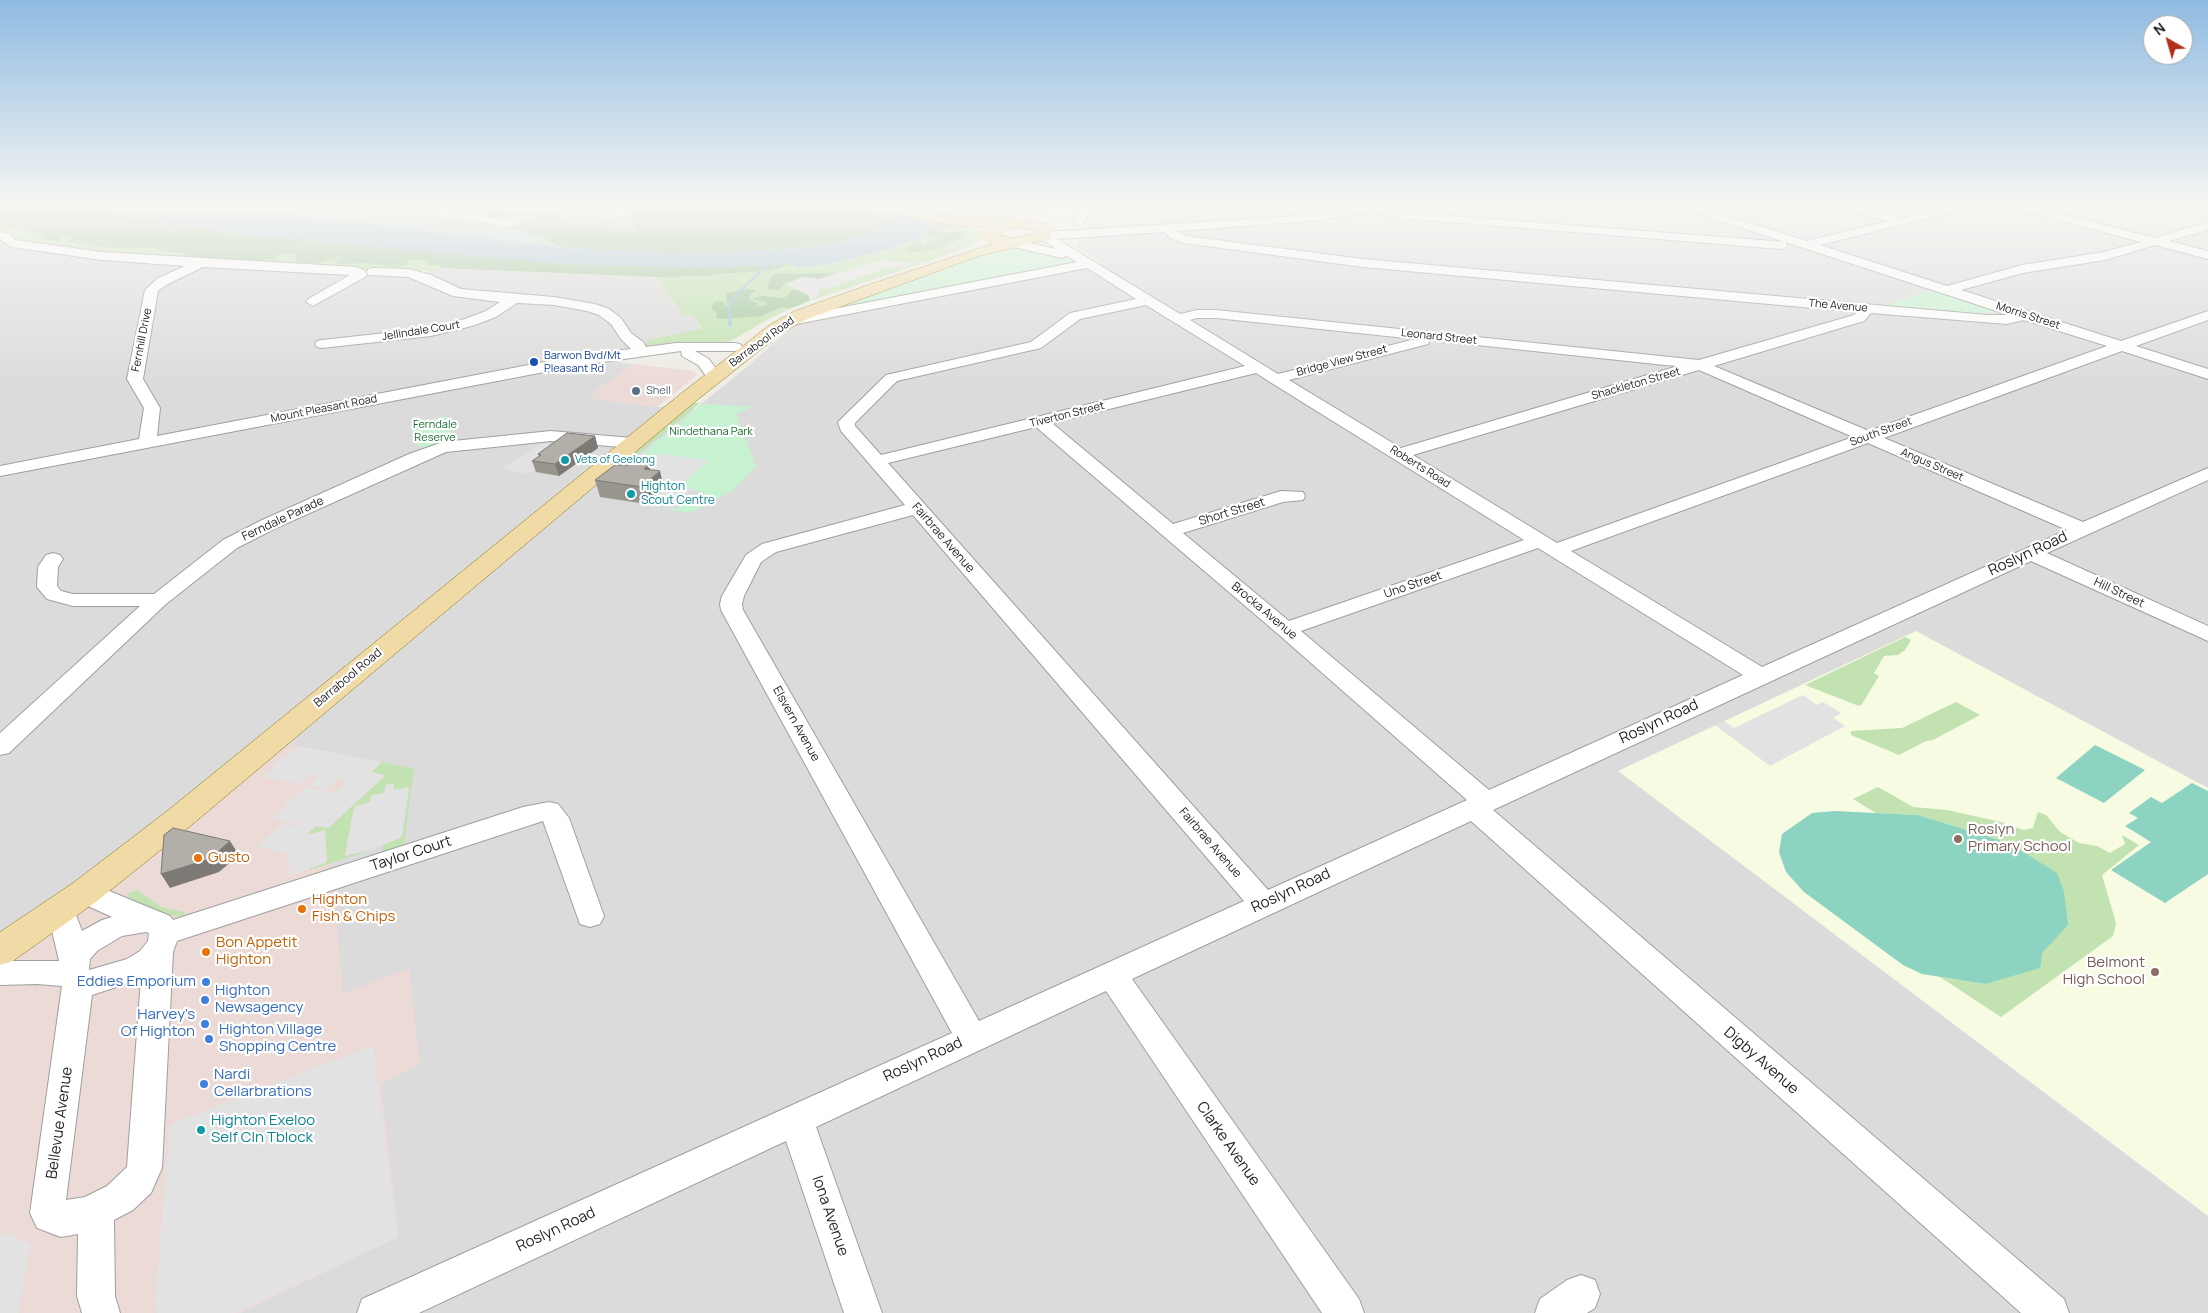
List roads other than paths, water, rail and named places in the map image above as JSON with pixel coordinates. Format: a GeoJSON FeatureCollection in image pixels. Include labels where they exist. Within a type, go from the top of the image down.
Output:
{"type":"FeatureCollection","features":[{"type":"Feature","properties":{"kind":"main road","name":"Barrabool Road"},"geometry":{"type":"LineString","coordinates":[[0,950],[73,901],[185,814],[690,396],[759,329],[785,314],[822,299],[918,265]]}},
{"type":"Feature","properties":{"kind":"main road","name":"Barrabool Road"},"geometry":{"type":"LineString","coordinates":[[690,396],[710,373],[737,351],[786,322],[818,313],[942,265]]}},
{"type":"Feature","properties":{"kind":"street","name":"Fernhill Drive"},"geometry":{"type":"LineString","coordinates":[[147,443],[152,408],[134,379],[152,290],[163,281],[197,265]]}},
{"type":"Feature","properties":{"kind":"street"},"geometry":{"type":"LineString","coordinates":[[243,265],[409,273],[426,278],[458,293],[554,301],[590,307],[604,312],[616,321],[638,352]]}},
{"type":"Feature","properties":{"kind":"street"},"geometry":{"type":"LineString","coordinates":[[818,313],[1063,265]]}},
{"type":"Feature","properties":{"kind":"street","name":"Roberts Road"},"geometry":{"type":"LineString","coordinates":[[1092,265],[1760,676]]}},
{"type":"Feature","properties":{"kind":"street","name":"The Avenue"},"geometry":{"type":"LineString","coordinates":[[1387,265],[2006,320],[2024,315]]}},
{"type":"Feature","properties":{"kind":"street","name":"Morris Street"},"geometry":{"type":"LineString","coordinates":[[1871,265],[2208,374]]}},
{"type":"Feature","properties":{"kind":"street"},"geometry":{"type":"LineString","coordinates":[[1948,290],[2022,269],[2046,265]]}},
{"type":"Feature","properties":{"kind":"street"},"geometry":{"type":"LineString","coordinates":[[313,302],[363,272]]}},
{"type":"Feature","properties":{"kind":"street","name":"Jellindale Court"},"geometry":{"type":"LineString","coordinates":[[322,344],[432,332],[467,323],[491,314],[514,299]]}},
{"type":"Feature","properties":{"kind":"street","name":"Fairbrae Avenue"},"geometry":{"type":"LineString","coordinates":[[1148,300],[1074,316],[1036,345],[892,378],[846,422],[847,427],[876,461],[1264,904]]}},
{"type":"Feature","properties":{"kind":"street","name":"Shackleton Street"},"geometry":{"type":"LineString","coordinates":[[1399,454],[1859,318],[1864,313],[1861,308]]}},
{"type":"Feature","properties":{"kind":"street","name":"Leonard Street"},"geometry":{"type":"LineString","coordinates":[[1178,319],[1197,314],[1216,314],[1700,365]]}},
{"type":"Feature","properties":{"kind":"street","name":"South Street"},"geometry":{"type":"LineString","coordinates":[[1547,545],[1868,437],[2208,315]]}},
{"type":"Feature","properties":{"kind":"street","name":"Bridge View Street"},"geometry":{"type":"LineString","coordinates":[[1276,379],[1438,337]]}},
{"type":"Feature","properties":{"kind":"street","name":"Mount Pleasant Road"},"geometry":{"type":"LineString","coordinates":[[0,471],[548,366],[676,347],[737,351]]}},
{"type":"Feature","properties":{"kind":"street","name":"Mount Pleasant Road"},"geometry":{"type":"LineString","coordinates":[[638,352],[737,351]]}},
{"type":"Feature","properties":{"kind":"street"},"geometry":{"type":"LineString","coordinates":[[687,353],[704,362],[710,373]]}},
{"type":"Feature","properties":{"kind":"street","name":"Angus Street"},"geometry":{"type":"LineString","coordinates":[[1700,365],[2082,529]]}},
{"type":"Feature","properties":{"kind":"street","name":"Tiverton Street"},"geometry":{"type":"LineString","coordinates":[[876,461],[1258,368]]}},
{"type":"Feature","properties":{"kind":"street","name":"Brocka Avenue"},"geometry":{"type":"LineString","coordinates":[[1040,422],[1286,629],[1480,805]]}},
{"type":"Feature","properties":{"kind":"street","name":"Ferndale Parade"},"geometry":{"type":"LineString","coordinates":[[0,747],[159,600],[212,557],[247,534],[430,452],[459,445],[551,436],[632,443]]}},
{"type":"Feature","properties":{"kind":"street","name":"Roslyn Road"},"geometry":{"type":"LineString","coordinates":[[376,1313],[2030,552],[2208,473]]}},
{"type":"Feature","properties":{"kind":"street","name":"Short Street"},"geometry":{"type":"LineString","coordinates":[[1169,531],[1281,497],[1296,496]]}},
{"type":"Feature","properties":{"kind":"street","name":"Elsvern Avenue"},"geometry":{"type":"LineString","coordinates":[[917,508],[769,548],[753,559],[733,596],[731,604],[732,610],[972,1038]]}},
{"type":"Feature","properties":{"kind":"street","name":"Uno Street"},"geometry":{"type":"LineString","coordinates":[[1286,629],[1547,545]]}},
{"type":"Feature","properties":{"kind":"street","name":"Hill Street"},"geometry":{"type":"LineString","coordinates":[[2030,552],[2208,634]]}},
{"type":"Feature","properties":{"kind":"street"},"geometry":{"type":"LineString","coordinates":[[53,559],[48,567],[47,586],[54,595],[73,600],[159,600]]}},
{"type":"Feature","properties":{"kind":"street","name":"Digby Avenue"},"geometry":{"type":"LineString","coordinates":[[1480,805],[2050,1313]]}},
{"type":"Feature","properties":{"kind":"street","name":"Taylor Court"},"geometry":{"type":"LineString","coordinates":[[158,936],[523,817],[549,811],[556,818],[590,916]]}},
{"type":"Feature","properties":{"kind":"street"},"geometry":{"type":"LineString","coordinates":[[73,901],[158,936]]}},
{"type":"Feature","properties":{"kind":"street","name":"Bellevue Avenue"},"geometry":{"type":"LineString","coordinates":[[73,901],[69,936],[76,972],[47,1208],[50,1216],[61,1219],[76,1217],[96,1211],[120,1198],[130,1190],[140,1177],[146,1162],[158,936]]}},
{"type":"Feature","properties":{"kind":"street"},"geometry":{"type":"LineString","coordinates":[[76,972],[78,952],[87,943],[107,931],[128,923],[158,936]]}},
{"type":"Feature","properties":{"kind":"street"},"geometry":{"type":"LineString","coordinates":[[0,973],[76,972],[89,983],[122,974],[146,962],[158,936]]}},
{"type":"Feature","properties":{"kind":"street","name":"Clarke Avenue"},"geometry":{"type":"LineString","coordinates":[[1111,974],[1345,1313]]}},
{"type":"Feature","properties":{"kind":"street","name":"Iona Avenue"},"geometry":{"type":"LineString","coordinates":[[796,1119],[864,1313]]}},
{"type":"Feature","properties":{"kind":"street"},"geometry":{"type":"LineString","coordinates":[[96,1211],[96,1307]]}},
{"type":"Feature","properties":{"kind":"waterway"},"geometry":{"type":"LineString","coordinates":[[730,325],[729,304],[746,285],[768,265]]}},
{"type":"Feature","properties":{"kind":"place","name":"Barwon Bvd/Mt Pleasant Rd"},"geometry":{"type":"Point","coordinates":[534,362]}},
{"type":"Feature","properties":{"kind":"place","name":"Shell"},"geometry":{"type":"Point","coordinates":[636,391]}},
{"type":"Feature","properties":{"kind":"place","name":"Vets of Geelong"},"geometry":{"type":"Point","coordinates":[565,460]}},
{"type":"Feature","properties":{"kind":"place","name":"Highton Scout Centre"},"geometry":{"type":"Point","coordinates":[631,494]}},
{"type":"Feature","properties":{"kind":"place","name":"Roslyn Primary School"},"geometry":{"type":"Point","coordinates":[1958,839]}},
{"type":"Feature","properties":{"kind":"place","name":"Gusto"},"geometry":{"type":"Point","coordinates":[198,858]}},
{"type":"Feature","properties":{"kind":"place","name":"Highton Fish & Chips"},"geometry":{"type":"Point","coordinates":[302,909]}},
{"type":"Feature","properties":{"kind":"place","name":"Bon Appetit Highton"},"geometry":{"type":"Point","coordinates":[206,952]}},
{"type":"Feature","properties":{"kind":"place","name":"Belmont High School"},"geometry":{"type":"Point","coordinates":[2155,972]}},
{"type":"Feature","properties":{"kind":"place","name":"Eddies Emporium"},"geometry":{"type":"Point","coordinates":[206,982]}},
{"type":"Feature","properties":{"kind":"place","name":"Highton Newsagency"},"geometry":{"type":"Point","coordinates":[205,1000]}},
{"type":"Feature","properties":{"kind":"place","name":"Harvey's Of Highton"},"geometry":{"type":"Point","coordinates":[205,1024]}},
{"type":"Feature","properties":{"kind":"place","name":"Highton Village Shopping Centre"},"geometry":{"type":"Point","coordinates":[209,1039]}},
{"type":"Feature","properties":{"kind":"place","name":"Nardi Cellarbrations"},"geometry":{"type":"Point","coordinates":[204,1084]}},
{"type":"Feature","properties":{"kind":"place","name":"Highton Exeloo Self Cln Tblock"},"geometry":{"type":"Point","coordinates":[201,1130]}},
{"type":"Feature","properties":{"kind":"park label","name":"Ferndale Reserve"},"geometry":{"type":"Point","coordinates":[435,431]}},
{"type":"Feature","properties":{"kind":"park label","name":"Nindethana Park"},"geometry":{"type":"Point","coordinates":[711,432]}}]}
